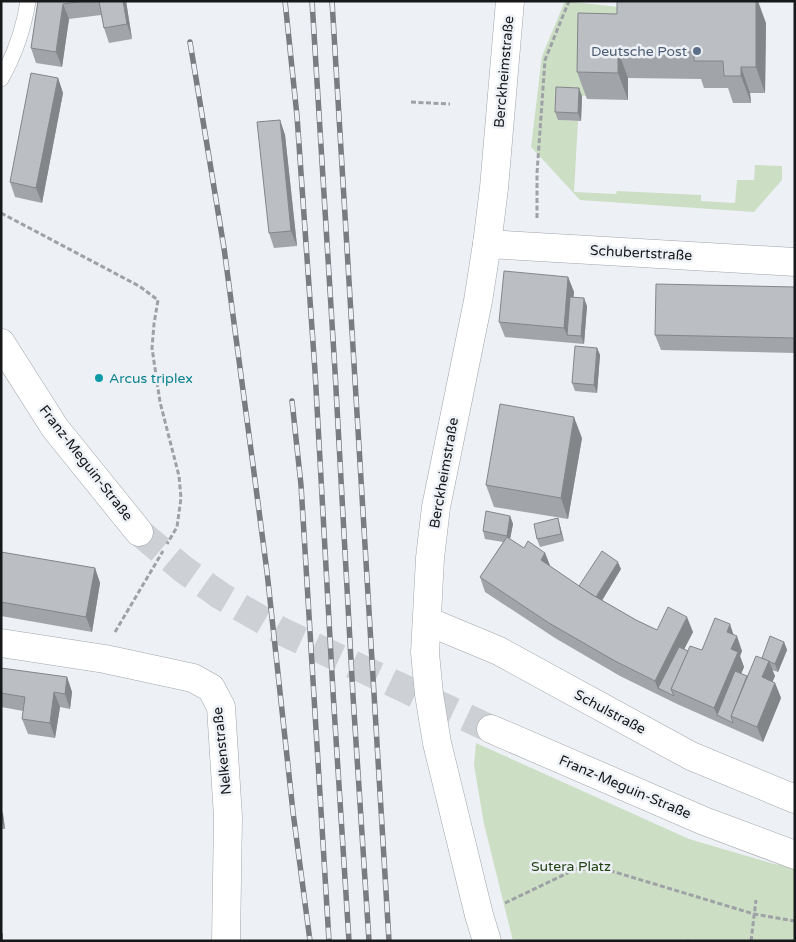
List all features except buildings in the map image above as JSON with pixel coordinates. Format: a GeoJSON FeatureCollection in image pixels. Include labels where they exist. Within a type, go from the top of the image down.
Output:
{"type":"FeatureCollection","features":[{"type":"Feature","properties":{"kind":"street","name":"Berckheimstraße"},"geometry":{"type":"LineString","coordinates":[[487,941],[437,743],[425,653],[430,558],[436,507],[478,301],[487,244],[494,188],[510,1]]}},
{"type":"Feature","properties":{"kind":"street","name":"Schubertstraße"},"geometry":{"type":"LineString","coordinates":[[487,244],[795,262]]}},
{"type":"Feature","properties":{"kind":"street","name":"Franz-Meguin-Straße"},"geometry":{"type":"LineString","coordinates":[[1,343],[55,428],[139,532]]}},
{"type":"Feature","properties":{"kind":"street","name":"Schulstraße"},"geometry":{"type":"LineString","coordinates":[[426,621],[499,651],[691,756],[795,799]]}},
{"type":"Feature","properties":{"kind":"street","name":"Nelkenstraße"},"geometry":{"type":"LineString","coordinates":[[1,643],[105,659],[193,678],[211,688],[221,708],[228,817],[226,941]]}},
{"type":"Feature","properties":{"kind":"street","name":"Franz-Meguin-Straße"},"geometry":{"type":"LineString","coordinates":[[491,729],[704,821],[795,855]]}},
{"type":"Feature","properties":{"kind":"street","name":"Franz-Meguin-Straße"},"geometry":{"type":"LineString","coordinates":[[760,842],[795,844]]}},
{"type":"Feature","properties":{"kind":"lane"},"geometry":{"type":"LineString","coordinates":[[1,79],[9,65],[26,16],[28,1]]}},
{"type":"Feature","properties":{"kind":"path"},"geometry":{"type":"LineString","coordinates":[[538,218],[537,173],[545,60],[569,1]]}},
{"type":"Feature","properties":{"kind":"path"},"geometry":{"type":"LineString","coordinates":[[411,102],[450,104]]}},
{"type":"Feature","properties":{"kind":"path"},"geometry":{"type":"LineString","coordinates":[[1,214],[139,286],[158,300],[152,348],[160,402],[179,476],[180,508],[177,526],[114,635],[105,659]]}},
{"type":"Feature","properties":{"kind":"path"},"geometry":{"type":"LineString","coordinates":[[479,915],[576,869],[608,870],[754,914],[795,921]]}},
{"type":"Feature","properties":{"kind":"path"},"geometry":{"type":"LineString","coordinates":[[750,941],[756,900]]}},
{"type":"Feature","properties":{"kind":"green space"},"geometry":{"type":"Polygon","coordinates":[[[565,1],[627,8],[587,96],[559,94],[558,120],[578,121],[574,192],[616,194],[617,191],[701,195],[701,201],[735,203],[737,180],[754,180],[755,165],[782,166],[782,180],[754,212],[580,200],[531,147],[542,56],[565,1]]]}},
{"type":"Feature","properties":{"kind":"green space","name":"Sutera Platz"},"geometry":{"type":"Polygon","coordinates":[[[476,743],[689,839],[774,864],[795,867],[795,941],[513,941],[484,824],[474,765],[476,743]]]}},
{"type":"Feature","properties":{"kind":"tunnel"},"geometry":{"type":"LineString","coordinates":[[139,532],[183,569],[221,596],[281,631],[491,729]]}},
{"type":"Feature","properties":{"kind":"railway"},"geometry":{"type":"LineString","coordinates":[[285,1],[297,116],[315,371],[349,941]]}},
{"type":"Feature","properties":{"kind":"railway"},"geometry":{"type":"LineString","coordinates":[[312,1],[369,941]]}},
{"type":"Feature","properties":{"kind":"railway"},"geometry":{"type":"LineString","coordinates":[[332,1],[389,941]]}},
{"type":"Feature","properties":{"kind":"railway"},"geometry":{"type":"LineString","coordinates":[[190,42],[224,248],[253,465],[267,572],[293,812],[310,941]]}},
{"type":"Feature","properties":{"kind":"railway"},"geometry":{"type":"LineString","coordinates":[[292,401],[301,485],[329,941]]}},
{"type":"Feature","properties":{"kind":"place","name":"Deutsche Post"},"geometry":{"type":"Point","coordinates":[697,51]}},
{"type":"Feature","properties":{"kind":"place","name":"Arcus triplex"},"geometry":{"type":"Point","coordinates":[99,378]}}]}
